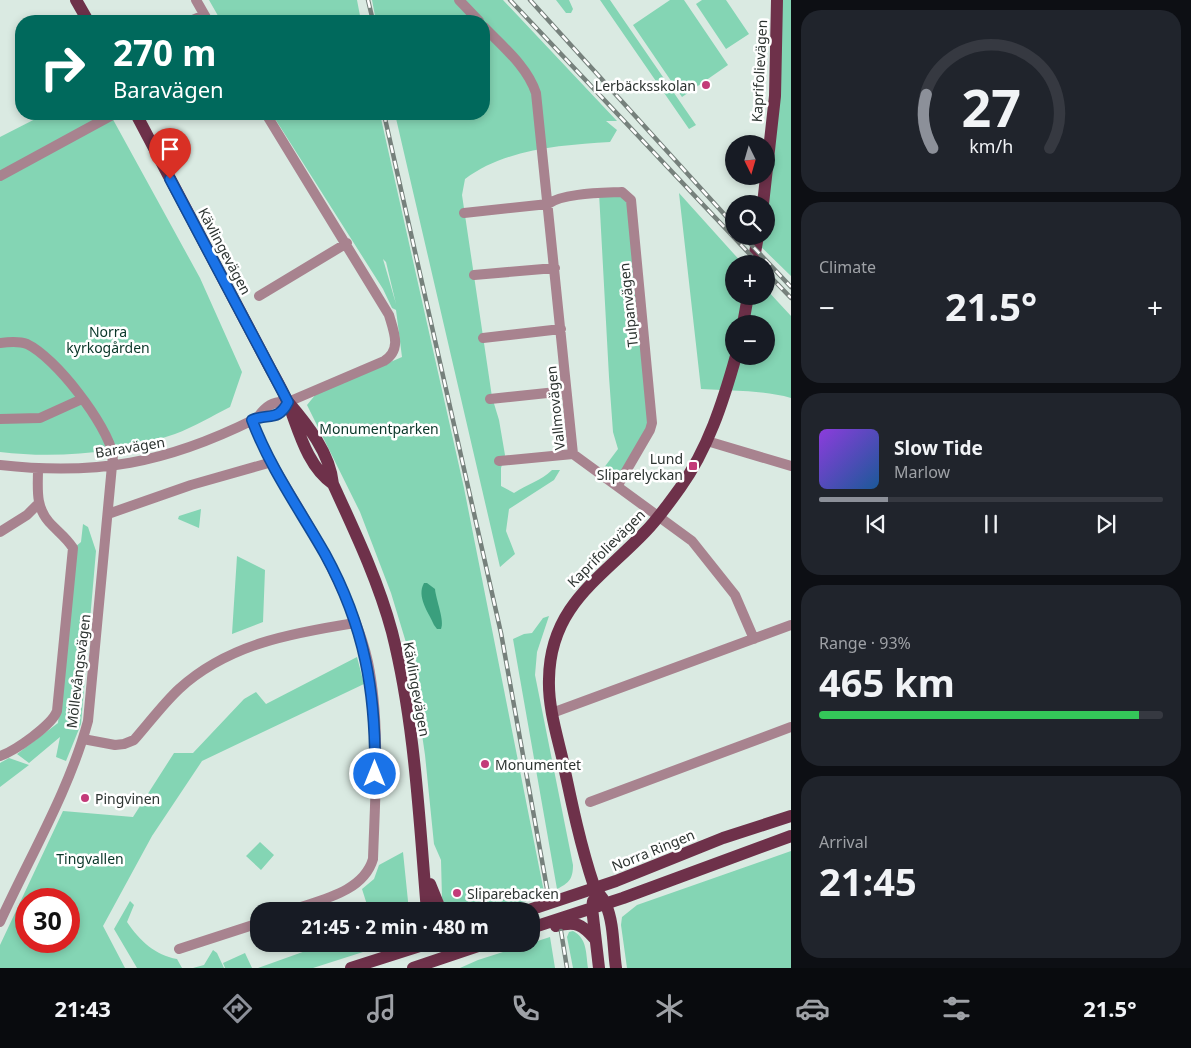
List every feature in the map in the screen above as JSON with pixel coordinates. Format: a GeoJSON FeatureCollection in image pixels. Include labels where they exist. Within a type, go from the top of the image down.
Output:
{"type":"FeatureCollection","features":[{"type":"Feature","properties":{"kind":"main road"},"geometry":{"type":"LineString","coordinates":[[76,0],[85,15]]}},
{"type":"Feature","properties":{"kind":"main road","name":"Kaprifolievägen"},"geometry":{"type":"LineString","coordinates":[[764,195],[775,96],[777,0]]}},
{"type":"Feature","properties":{"kind":"main road","name":"Kävlingevägen"},"geometry":{"type":"LineString","coordinates":[[139,120],[288,402],[297,430],[320,475],[333,484],[365,556],[392,632],[400,666],[413,752],[426,902]]}},
{"type":"Feature","properties":{"kind":"main road","name":"Kaprifolievägen"},"geometry":{"type":"LineString","coordinates":[[595,888],[568,789],[552,713],[549,679],[554,644],[563,620],[586,588],[658,517],[681,486],[707,441],[726,391],[733,365]]}},
{"type":"Feature","properties":{"kind":"main road","name":"Norra Ringen"},"geometry":{"type":"LineString","coordinates":[[540,906],[595,888],[723,838],[791,816]]}},
{"type":"Feature","properties":{"kind":"main road"},"geometry":{"type":"LineString","coordinates":[[540,926],[606,904],[791,836]]}},
{"type":"Feature","properties":{"kind":"main road"},"geometry":{"type":"LineString","coordinates":[[423,864],[438,902]]}},
{"type":"Feature","properties":{"kind":"main road"},"geometry":{"type":"LineString","coordinates":[[595,888],[606,904],[616,968]]}},
{"type":"Feature","properties":{"kind":"main road"},"geometry":{"type":"LineString","coordinates":[[595,888],[592,908],[599,968]]}},
{"type":"Feature","properties":{"kind":"main road"},"geometry":{"type":"LineString","coordinates":[[540,928],[574,924],[586,928],[595,939]]}},
{"type":"Feature","properties":{"kind":"main road"},"geometry":{"type":"LineString","coordinates":[[351,968],[401,952]]}},
{"type":"Feature","properties":{"kind":"main road"},"geometry":{"type":"LineString","coordinates":[[432,952],[433,965]]}},
{"type":"Feature","properties":{"kind":"main road"},"geometry":{"type":"LineString","coordinates":[[413,968],[433,965],[465,952]]}},
{"type":"Feature","properties":{"kind":"street"},"geometry":{"type":"LineString","coordinates":[[196,0],[204,15]]}},
{"type":"Feature","properties":{"kind":"street"},"geometry":{"type":"LineString","coordinates":[[459,0],[473,15]]}},
{"type":"Feature","properties":{"kind":"street","name":"Vallmovägen"},"geometry":{"type":"LineString","coordinates":[[490,33],[522,67],[532,82],[539,116],[574,454],[692,541],[735,595],[754,639]]}},
{"type":"Feature","properties":{"kind":"street"},"geometry":{"type":"LineString","coordinates":[[0,176],[103,120]]}},
{"type":"Feature","properties":{"kind":"street"},"geometry":{"type":"LineString","coordinates":[[259,296],[347,243],[270,120]]}},
{"type":"Feature","properties":{"kind":"street","name":"Tulpanvägen"},"geometry":{"type":"LineString","coordinates":[[464,213],[548,204],[558,199],[599,193],[622,192],[631,200],[652,423],[650,430],[618,485]]}},
{"type":"Feature","properties":{"kind":"street","name":"Baravägen"},"geometry":{"type":"LineString","coordinates":[[0,465],[38,469],[113,466],[168,456],[208,442],[254,419],[264,408],[278,401],[288,402],[384,361],[394,350],[396,342],[389,315],[347,243]]}},
{"type":"Feature","properties":{"kind":"street"},"geometry":{"type":"LineString","coordinates":[[474,275],[555,268]]}},
{"type":"Feature","properties":{"kind":"street"},"geometry":{"type":"LineString","coordinates":[[483,338],[561,329]]}},
{"type":"Feature","properties":{"kind":"street","name":"Möllevångsvägen"},"geometry":{"type":"LineString","coordinates":[[0,343],[25,344],[45,355],[98,418],[111,445],[113,466],[88,721],[83,739],[48,824],[0,922]]}},
{"type":"Feature","properties":{"kind":"street"},"geometry":{"type":"LineString","coordinates":[[490,399],[566,391]]}},
{"type":"Feature","properties":{"kind":"street"},"geometry":{"type":"LineString","coordinates":[[0,419],[40,418],[82,399]]}},
{"type":"Feature","properties":{"kind":"street"},"geometry":{"type":"LineString","coordinates":[[254,419],[272,462],[326,556],[355,623],[367,661],[372,688],[375,754],[373,859],[370,869],[357,884],[312,902]]}},
{"type":"Feature","properties":{"kind":"street"},"geometry":{"type":"LineString","coordinates":[[707,441],[791,466]]}},
{"type":"Feature","properties":{"kind":"street"},"geometry":{"type":"LineString","coordinates":[[499,460],[574,454]]}},
{"type":"Feature","properties":{"kind":"street"},"geometry":{"type":"LineString","coordinates":[[108,514],[191,485],[272,462]]}},
{"type":"Feature","properties":{"kind":"street"},"geometry":{"type":"LineString","coordinates":[[0,756],[8,753],[54,719],[57,711],[73,548],[68,539],[48,522],[38,504],[38,469]]}},
{"type":"Feature","properties":{"kind":"street"},"geometry":{"type":"LineString","coordinates":[[0,532],[27,515],[38,504]]}},
{"type":"Feature","properties":{"kind":"street"},"geometry":{"type":"LineString","coordinates":[[83,739],[124,744],[134,740],[178,689],[210,666],[239,651],[267,640],[355,623]]}},
{"type":"Feature","properties":{"kind":"street"},"geometry":{"type":"LineString","coordinates":[[552,713],[791,625]]}},
{"type":"Feature","properties":{"kind":"street"},"geometry":{"type":"LineString","coordinates":[[590,802],[791,727]]}},
{"type":"Feature","properties":{"kind":"street"},"geometry":{"type":"LineString","coordinates":[[179,949],[250,926]]}},
{"type":"Feature","properties":{"kind":"green space"},"geometry":{"type":"Polygon","coordinates":[[[209,0],[357,0],[360,15],[218,15],[209,0]]]}},
{"type":"Feature","properties":{"kind":"green space"},"geometry":{"type":"Polygon","coordinates":[[[372,0],[503,0],[617,121],[606,121],[617,130],[610,142],[534,150],[498,161],[465,179],[462,195],[492,397],[499,420],[505,455],[501,468],[501,486],[514,493],[552,470],[560,470],[554,480],[509,509],[506,531],[515,554],[500,567],[396,120],[490,120],[490,15],[375,15],[372,0]]]}},
{"type":"Feature","properties":{"kind":"green space"},"geometry":{"type":"Polygon","coordinates":[[[556,0],[569,0],[573,9],[571,13],[566,13],[556,0]]]}},
{"type":"Feature","properties":{"kind":"green space"},"geometry":{"type":"Polygon","coordinates":[[[600,0],[610,0],[696,125],[689,129],[600,0]]]}},
{"type":"Feature","properties":{"kind":"green space"},"geometry":{"type":"Polygon","coordinates":[[[670,0],[684,0],[728,65],[682,97],[633,25],[670,0]]]}},
{"type":"Feature","properties":{"kind":"green space"},"geometry":{"type":"Polygon","coordinates":[[[702,0],[726,0],[749,34],[726,49],[696,4],[702,0]]]}},
{"type":"Feature","properties":{"kind":"green space"},"geometry":{"type":"Polygon","coordinates":[[[777,0],[791,0],[791,276],[775,260],[775,255],[769,255],[759,245],[775,245],[775,195],[768,195],[768,185],[775,185],[775,135],[771,135],[777,0]]]}},
{"type":"Feature","properties":{"kind":"green space","name":"Norra kyrkogården"},"geometry":{"type":"Polygon","coordinates":[[[33,120],[113,120],[200,278],[242,372],[230,407],[175,434],[132,446],[88,453],[44,455],[0,452],[0,137],[33,120]]]}},
{"type":"Feature","properties":{"kind":"green space","name":"Monumentparken"},"geometry":{"type":"Polygon","coordinates":[[[276,120],[381,120],[464,488],[544,892],[540,893],[541,897],[524,902],[444,902],[441,860],[434,844],[425,755],[411,659],[391,593],[360,512],[307,405],[316,394],[402,357],[396,310],[392,308],[383,289],[276,120]],[[383,259],[396,304],[386,262],[383,259]]]}},
{"type":"Feature","properties":{"kind":"green space"},"geometry":{"type":"Polygon","coordinates":[[[599,193],[627,195],[652,416],[618,485],[600,473],[618,449],[613,432],[599,193]]]}},
{"type":"Feature","properties":{"kind":"green space"},"geometry":{"type":"Polygon","coordinates":[[[679,193],[735,255],[725,255],[725,305],[775,305],[775,299],[791,316],[791,398],[758,392],[701,389],[679,193]]]}},
{"type":"Feature","properties":{"kind":"green space"},"geometry":{"type":"Polygon","coordinates":[[[201,509],[199,528],[178,519],[179,516],[201,509]]]}},
{"type":"Feature","properties":{"kind":"green space"},"geometry":{"type":"Polygon","coordinates":[[[83,524],[88,527],[96,551],[81,724],[66,761],[56,757],[60,737],[29,763],[17,754],[58,723],[75,547],[81,542],[83,524]]]}},
{"type":"Feature","properties":{"kind":"green space"},"geometry":{"type":"Polygon","coordinates":[[[237,556],[265,570],[263,622],[232,634],[237,556]]]}},
{"type":"Feature","properties":{"kind":"green space"},"geometry":{"type":"Polygon","coordinates":[[[549,616],[537,652],[535,675],[573,865],[570,880],[557,889],[513,639],[532,633],[543,618],[549,616]]]}},
{"type":"Feature","properties":{"kind":"green space","name":"Tingvallen"},"geometry":{"type":"Polygon","coordinates":[[[357,657],[364,684],[202,761],[152,836],[103,926],[125,968],[0,968],[0,945],[15,913],[15,953],[80,953],[80,888],[27,888],[63,811],[133,817],[174,753],[193,753],[244,699],[256,692],[266,704],[357,657]]]}},
{"type":"Feature","properties":{"kind":"green space"},"geometry":{"type":"Polygon","coordinates":[[[9,758],[29,765],[0,787],[0,763],[9,758]]]}},
{"type":"Feature","properties":{"kind":"green space"},"geometry":{"type":"Polygon","coordinates":[[[260,842],[274,855],[261,870],[246,856],[260,842]]]}},
{"type":"Feature","properties":{"kind":"green space"},"geometry":{"type":"Polygon","coordinates":[[[791,851],[791,968],[627,968],[621,925],[622,917],[637,905],[791,851]]]}},
{"type":"Feature","properties":{"kind":"green space"},"geometry":{"type":"Polygon","coordinates":[[[403,852],[408,902],[366,902],[362,889],[374,879],[379,865],[403,852]]]}},
{"type":"Feature","properties":{"kind":"green space"},"geometry":{"type":"Polygon","coordinates":[[[130,901],[134,905],[127,922],[132,929],[155,951],[177,959],[182,968],[137,968],[114,929],[130,901]]]}},
{"type":"Feature","properties":{"kind":"green space"},"geometry":{"type":"Polygon","coordinates":[[[573,931],[578,934],[583,942],[588,968],[573,968],[567,937],[569,932],[573,931]]]}},
{"type":"Feature","properties":{"kind":"green space"},"geometry":{"type":"Polygon","coordinates":[[[550,937],[555,968],[460,968],[503,952],[540,952],[540,940],[550,937]]]}},
{"type":"Feature","properties":{"kind":"green space"},"geometry":{"type":"Polygon","coordinates":[[[213,950],[217,953],[224,968],[193,968],[204,965],[213,950]]]}},
{"type":"Feature","properties":{"kind":"green space"},"geometry":{"type":"Polygon","coordinates":[[[303,952],[363,952],[313,968],[258,968],[303,952]]]}},
{"type":"Feature","properties":{"kind":"green space"},"geometry":{"type":"Polygon","coordinates":[[[245,953],[252,968],[225,968],[223,963],[245,953]]]}},
{"type":"Feature","properties":{"kind":"shaded area"},"geometry":{"type":"Polygon","coordinates":[[[424,583],[435,589],[441,616],[441,629],[437,629],[434,625],[424,605],[421,594],[424,583]]]}},
{"type":"Feature","properties":{"kind":"railway"},"geometry":{"type":"LineString","coordinates":[[368,0],[372,15]]}},
{"type":"Feature","properties":{"kind":"railway"},"geometry":{"type":"LineString","coordinates":[[510,0],[751,255]]}},
{"type":"Feature","properties":{"kind":"railway"},"geometry":{"type":"LineString","coordinates":[[530,0],[725,215]]}},
{"type":"Feature","properties":{"kind":"railway"},"geometry":{"type":"LineString","coordinates":[[385,120],[501,633],[548,894]]}},
{"type":"Feature","properties":{"kind":"railway"},"geometry":{"type":"LineString","coordinates":[[751,245],[791,287]]}},
{"type":"Feature","properties":{"kind":"railway"},"geometry":{"type":"LineString","coordinates":[[775,281],[791,298]]}},
{"type":"Feature","properties":{"kind":"railway"},"geometry":{"type":"LineString","coordinates":[[561,931],[567,968]]}},
{"type":"Feature","properties":{"kind":"place","name":"Lerbäcksskolan"},"geometry":{"type":"Point","coordinates":[706,85]}},
{"type":"Feature","properties":{"kind":"place","name":"Lund Sliparelyckan"},"geometry":{"type":"Point","coordinates":[693,466]}},
{"type":"Feature","properties":{"kind":"place","name":"Monumentet"},"geometry":{"type":"Point","coordinates":[485,764]}},
{"type":"Feature","properties":{"kind":"place","name":"Pingvinen"},"geometry":{"type":"Point","coordinates":[85,798]}},
{"type":"Feature","properties":{"kind":"place","name":"Sliparebacken"},"geometry":{"type":"Point","coordinates":[457,893]}},
{"type":"Feature","properties":{"kind":"route"},"geometry":{"type":"LineString","coordinates":[[170,179],[288,402],[283,411],[270,418],[252,420],[258,436],[280,477],[326,556],[355,623],[367,661],[372,688],[375,774]]}}]}
